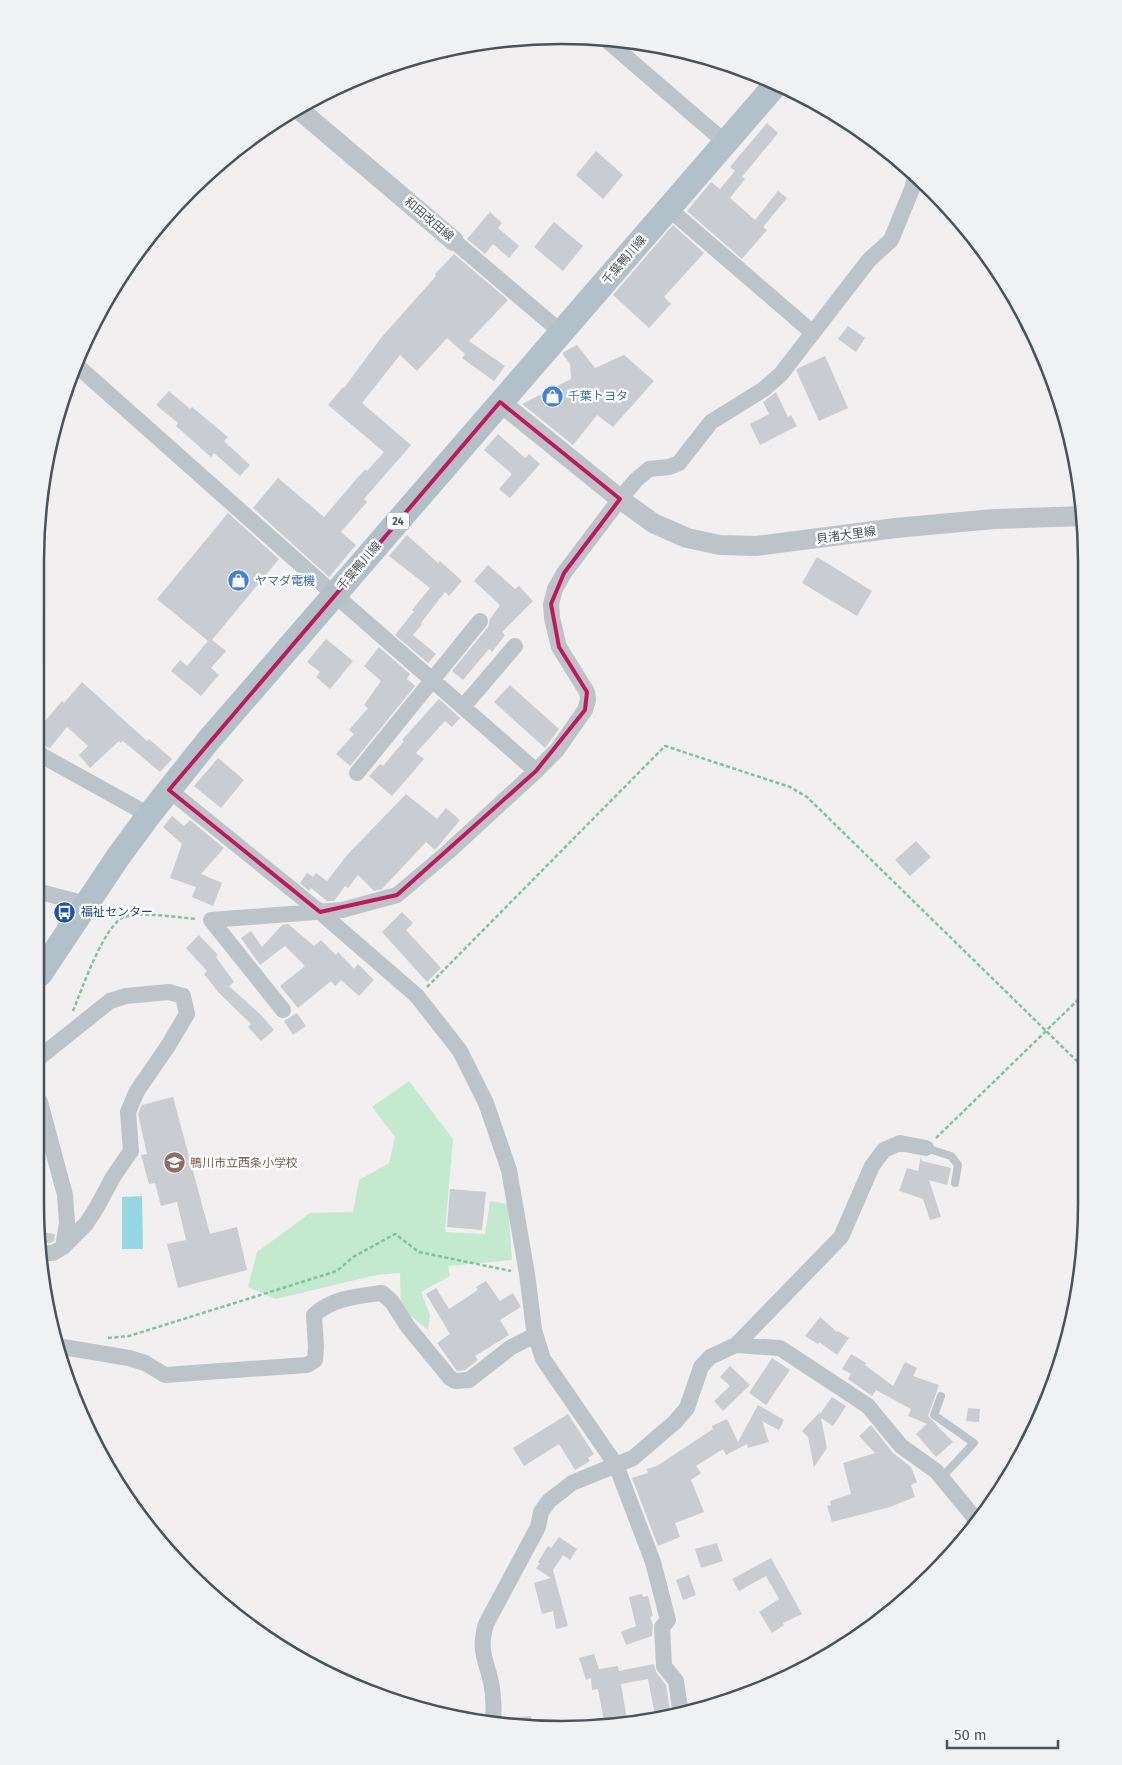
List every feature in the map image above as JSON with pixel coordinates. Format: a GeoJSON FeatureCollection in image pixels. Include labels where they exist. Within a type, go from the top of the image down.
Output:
{"type":"FeatureCollection","features":[{"type":"Feature","properties":{"kind":"main road","name":"千葉鴨川線"},"geometry":{"type":"LineString","coordinates":[[44,978],[87,904],[118,857],[149,815],[249,692],[772,89]]}},
{"type":"Feature","properties":{"kind":"street"},"geometry":{"type":"LineString","coordinates":[[614,47],[726,143]]}},
{"type":"Feature","properties":{"kind":"street","name":"和田改田線"},"geometry":{"type":"LineString","coordinates":[[303,113],[561,332]]}},
{"type":"Feature","properties":{"kind":"street"},"geometry":{"type":"LineString","coordinates":[[211,920],[342,910],[396,895],[448,852],[557,750],[585,710],[588,700],[587,692],[559,647],[552,618],[551,604],[555,589],[564,573],[636,480],[649,469],[679,463],[711,422],[764,389],[780,374],[869,260],[891,240],[914,183]]}},
{"type":"Feature","properties":{"kind":"street"},"geometry":{"type":"LineString","coordinates":[[668,208],[813,333]]}},
{"type":"Feature","properties":{"kind":"street"},"geometry":{"type":"LineString","coordinates":[[81,369],[536,771]]}},
{"type":"Feature","properties":{"kind":"street","name":"貝渚大里線"},"geometry":{"type":"LineString","coordinates":[[500,402],[620,499],[653,523],[687,538],[720,545],[756,546],[896,528],[994,519],[1076,516]]}},
{"type":"Feature","properties":{"kind":"street"},"geometry":{"type":"LineString","coordinates":[[358,773],[480,621]]}},
{"type":"Feature","properties":{"kind":"street"},"geometry":{"type":"LineString","coordinates":[[463,707],[515,646]]}},
{"type":"Feature","properties":{"kind":"street"},"geometry":{"type":"LineString","coordinates":[[44,756],[149,815]]}},
{"type":"Feature","properties":{"kind":"street"},"geometry":{"type":"LineString","coordinates":[[169,790],[320,912],[417,996],[460,1051],[486,1103],[509,1170],[536,1335],[543,1359],[616,1465],[653,1562],[668,1620],[662,1627],[664,1666],[676,1680],[680,1707]]}},
{"type":"Feature","properties":{"kind":"street"},"geometry":{"type":"LineString","coordinates":[[44,893],[87,904]]}},
{"type":"Feature","properties":{"kind":"street"},"geometry":{"type":"LineString","coordinates":[[211,920],[283,1010]]}},
{"type":"Feature","properties":{"kind":"street"},"geometry":{"type":"LineString","coordinates":[[44,1054],[110,1000],[126,996],[169,992],[183,996],[187,1014],[168,1046],[136,1091],[128,1112],[131,1151],[113,1177],[86,1224],[63,1247],[53,1254],[46,1254]]}},
{"type":"Feature","properties":{"kind":"street"},"geometry":{"type":"LineString","coordinates":[[44,1117],[65,1195],[67,1223],[63,1247]]}},
{"type":"Feature","properties":{"kind":"street"},"geometry":{"type":"LineString","coordinates":[[493,1717],[494,1702],[483,1655],[482,1639],[486,1624],[538,1527],[541,1512],[549,1501],[572,1483],[633,1458],[675,1422],[688,1408],[702,1367],[710,1357],[736,1345],[841,1237],[872,1166],[884,1150],[900,1143],[926,1148]]}},
{"type":"Feature","properties":{"kind":"street"},"geometry":{"type":"LineString","coordinates":[[64,1347],[129,1358],[145,1363],[166,1375],[307,1365],[315,1360],[314,1315],[321,1308],[351,1296],[382,1293],[392,1302],[408,1327],[450,1378],[455,1381],[469,1380],[510,1348],[536,1335]]}},
{"type":"Feature","properties":{"kind":"street"},"geometry":{"type":"LineString","coordinates":[[736,1345],[780,1348],[868,1406],[901,1446],[936,1471],[973,1516]]}},
{"type":"Feature","properties":{"kind":"lane"},"geometry":{"type":"LineString","coordinates":[[926,1148],[951,1156],[958,1165],[955,1184]]}},
{"type":"Feature","properties":{"kind":"lane"},"geometry":{"type":"LineString","coordinates":[[941,1396],[934,1415],[974,1443],[941,1478]]}},
{"type":"Feature","properties":{"kind":"path"},"geometry":{"type":"LineString","coordinates":[[417,996],[665,746],[790,788],[807,797],[1078,1061]]}},
{"type":"Feature","properties":{"kind":"path"},"geometry":{"type":"LineString","coordinates":[[74,1029],[73,1011],[102,943],[115,923],[125,916],[138,915],[211,920]]}},
{"type":"Feature","properties":{"kind":"path"},"geometry":{"type":"LineString","coordinates":[[926,1148],[1078,1000]]}},
{"type":"Feature","properties":{"kind":"path"},"geometry":{"type":"LineString","coordinates":[[101,1339],[129,1336],[337,1271],[353,1257],[395,1234],[419,1252],[527,1274]]}},
{"type":"Feature","properties":{"kind":"highlighted area"},"geometry":{"type":"Polygon","coordinates":[[[500,402],[620,499],[564,573],[551,604],[559,647],[587,692],[585,710],[536,771],[397,895],[320,912],[169,790],[500,402]]]}},
{"type":"Feature","properties":{"kind":"green space"},"geometry":{"type":"Polygon","coordinates":[[[409,1081],[453,1139],[445,1232],[485,1234],[490,1201],[508,1204],[512,1260],[448,1266],[450,1276],[421,1292],[430,1315],[428,1330],[401,1308],[400,1273],[376,1275],[276,1299],[248,1287],[257,1252],[310,1213],[353,1212],[359,1180],[389,1163],[395,1137],[372,1107],[409,1081]]]}},
{"type":"Feature","properties":{"kind":"water"},"geometry":{"type":"Polygon","coordinates":[[[142,1196],[143,1249],[122,1249],[122,1197],[142,1196]]]}},
{"type":"Feature","properties":{"kind":"building"},"geometry":{"type":"Polygon","coordinates":[[[767,123],[778,133],[742,177],[745,179],[730,198],[755,220],[778,191],[787,198],[763,227],[767,230],[742,259],[687,211],[711,182],[720,189],[735,171],[730,167],[767,123]]]}},
{"type":"Feature","properties":{"kind":"building"},"geometry":{"type":"Polygon","coordinates":[[[596,151],[623,175],[603,199],[576,175],[596,151]]]}},
{"type":"Feature","properties":{"kind":"building"},"geometry":{"type":"Polygon","coordinates":[[[490,212],[502,223],[498,228],[519,246],[509,258],[493,244],[485,254],[467,239],[490,212]]]}},
{"type":"Feature","properties":{"kind":"building"},"geometry":{"type":"Polygon","coordinates":[[[554,222],[583,246],[563,271],[534,247],[554,222]]]}},
{"type":"Feature","properties":{"kind":"building"},"geometry":{"type":"Polygon","coordinates":[[[673,225],[704,253],[664,297],[671,304],[649,328],[613,295],[673,225]]]}},
{"type":"Feature","properties":{"kind":"building"},"geometry":{"type":"Polygon","coordinates":[[[454,254],[508,300],[469,341],[505,366],[494,381],[462,358],[465,354],[447,338],[417,371],[400,355],[362,403],[411,445],[364,499],[367,502],[341,532],[356,545],[329,577],[253,508],[278,478],[324,517],[358,477],[366,469],[367,471],[384,452],[328,405],[344,388],[381,338],[454,254]]]}},
{"type":"Feature","properties":{"kind":"building"},"geometry":{"type":"Polygon","coordinates":[[[848,326],[865,338],[856,352],[838,339],[848,326]]]}},
{"type":"Feature","properties":{"kind":"building"},"geometry":{"type":"Polygon","coordinates":[[[577,345],[595,368],[624,355],[654,381],[613,427],[597,415],[573,445],[522,404],[571,379],[570,364],[562,353],[577,345]]]}},
{"type":"Feature","properties":{"kind":"building"},"geometry":{"type":"Polygon","coordinates":[[[825,356],[848,408],[819,421],[796,370],[825,356]]]}},
{"type":"Feature","properties":{"kind":"building"},"geometry":{"type":"Polygon","coordinates":[[[169,391],[190,409],[192,407],[228,437],[224,441],[250,465],[240,476],[214,453],[211,457],[176,426],[178,423],[156,405],[169,391]]]}},
{"type":"Feature","properties":{"kind":"building"},"geometry":{"type":"Polygon","coordinates":[[[776,392],[788,417],[791,415],[797,426],[760,445],[750,424],[769,414],[763,402],[776,392]]]}},
{"type":"Feature","properties":{"kind":"building"},"geometry":{"type":"Polygon","coordinates":[[[498,434],[525,458],[529,454],[540,464],[510,498],[499,489],[512,474],[484,450],[498,434]]]}},
{"type":"Feature","properties":{"kind":"building"},"geometry":{"type":"Polygon","coordinates":[[[228,513],[279,559],[212,640],[226,651],[211,668],[219,675],[201,696],[171,671],[180,660],[187,666],[208,641],[157,599],[228,513]]]}},
{"type":"Feature","properties":{"kind":"building"},"geometry":{"type":"Polygon","coordinates":[[[407,535],[438,563],[440,561],[462,581],[449,596],[445,592],[413,635],[436,654],[428,663],[395,635],[430,588],[389,556],[407,535]]]}},
{"type":"Feature","properties":{"kind":"building"},"geometry":{"type":"Polygon","coordinates":[[[817,557],[872,591],[857,616],[802,583],[817,557]]]}},
{"type":"Feature","properties":{"kind":"building"},"geometry":{"type":"Polygon","coordinates":[[[488,565],[515,589],[519,586],[533,601],[502,632],[505,635],[492,652],[489,649],[463,680],[452,671],[488,627],[490,619],[500,605],[474,581],[488,565]]]}},
{"type":"Feature","properties":{"kind":"building"},"geometry":{"type":"Polygon","coordinates":[[[326,639],[353,661],[330,689],[316,677],[320,672],[307,662],[326,639]]]}},
{"type":"Feature","properties":{"kind":"building"},"geometry":{"type":"Polygon","coordinates":[[[379,647],[410,674],[407,679],[415,686],[350,766],[336,754],[354,734],[349,730],[368,708],[364,705],[381,681],[364,666],[379,647]]]}},
{"type":"Feature","properties":{"kind":"building"},"geometry":{"type":"Polygon","coordinates":[[[82,682],[147,741],[149,739],[172,759],[160,772],[123,741],[121,743],[119,741],[90,768],[79,755],[88,746],[67,727],[50,748],[44,746],[44,722],[62,701],[64,703],[82,682]]]}},
{"type":"Feature","properties":{"kind":"building"},"geometry":{"type":"Polygon","coordinates":[[[510,685],[559,729],[545,748],[494,702],[510,685]]]}},
{"type":"Feature","properties":{"kind":"building"},"geometry":{"type":"Polygon","coordinates":[[[439,699],[460,718],[452,727],[445,721],[416,753],[424,759],[392,796],[369,776],[380,764],[383,766],[404,741],[402,740],[439,699]]]}},
{"type":"Feature","properties":{"kind":"building"},"geometry":{"type":"Polygon","coordinates":[[[218,758],[244,780],[221,808],[194,786],[218,758]]]}},
{"type":"Feature","properties":{"kind":"building"},"geometry":{"type":"Polygon","coordinates":[[[406,794],[437,819],[446,808],[460,820],[435,850],[426,842],[382,889],[374,891],[358,875],[348,888],[345,886],[334,901],[327,901],[311,888],[309,891],[300,883],[307,873],[313,877],[316,873],[327,881],[348,854],[406,794]]]}},
{"type":"Feature","properties":{"kind":"building"},"geometry":{"type":"Polygon","coordinates":[[[172,816],[184,826],[190,820],[224,848],[201,874],[222,883],[213,906],[192,897],[196,887],[170,878],[182,844],[163,827],[172,816]]]}},
{"type":"Feature","properties":{"kind":"building"},"geometry":{"type":"Polygon","coordinates":[[[916,841],[931,857],[910,876],[895,860],[916,841]]]}},
{"type":"Feature","properties":{"kind":"building"},"geometry":{"type":"Polygon","coordinates":[[[402,912],[413,923],[406,930],[441,968],[427,982],[382,932],[402,912]]]}},
{"type":"Feature","properties":{"kind":"building"},"geometry":{"type":"Polygon","coordinates":[[[288,924],[314,946],[321,940],[336,955],[338,952],[354,969],[358,964],[374,980],[359,996],[341,980],[335,986],[331,981],[298,1008],[280,986],[305,966],[285,946],[260,965],[241,938],[251,931],[262,947],[282,925],[288,924]]]}},
{"type":"Feature","properties":{"kind":"building"},"geometry":{"type":"Polygon","coordinates":[[[199,935],[218,955],[216,957],[234,982],[229,986],[261,1015],[274,1030],[261,1041],[248,1027],[251,1024],[219,993],[204,974],[207,971],[186,948],[199,935]]]}},
{"type":"Feature","properties":{"kind":"building"},"geometry":{"type":"Polygon","coordinates":[[[297,1013],[306,1026],[293,1035],[284,1021],[297,1013]]]}},
{"type":"Feature","properties":{"kind":"building"},"geometry":{"type":"Polygon","coordinates":[[[173,1097],[210,1234],[237,1227],[247,1270],[178,1288],[167,1244],[186,1240],[177,1202],[161,1206],[155,1183],[149,1184],[141,1155],[147,1154],[138,1114],[142,1105],[173,1097]]]}},
{"type":"Feature","properties":{"kind":"building"},"geometry":{"type":"Polygon","coordinates":[[[921,1157],[922,1161],[951,1168],[947,1185],[929,1180],[941,1217],[930,1220],[923,1199],[899,1191],[907,1168],[918,1171],[921,1157]]]}},
{"type":"Feature","properties":{"kind":"building"},"geometry":{"type":"Polygon","coordinates":[[[450,1189],[486,1192],[482,1230],[447,1227],[450,1189]]]}},
{"type":"Feature","properties":{"kind":"building"},"geometry":{"type":"Polygon","coordinates":[[[45,1233],[55,1234],[54,1241],[45,1243],[45,1233]]]}},
{"type":"Feature","properties":{"kind":"building"},"geometry":{"type":"Polygon","coordinates":[[[486,1281],[500,1301],[513,1293],[521,1307],[500,1320],[509,1335],[475,1356],[478,1360],[465,1370],[457,1371],[437,1343],[450,1334],[426,1294],[436,1288],[449,1309],[478,1290],[476,1287],[486,1281]]]}},
{"type":"Feature","properties":{"kind":"building"},"geometry":{"type":"Polygon","coordinates":[[[820,1317],[837,1332],[849,1338],[837,1355],[819,1342],[818,1344],[805,1336],[820,1317]]]}},
{"type":"Feature","properties":{"kind":"building"},"geometry":{"type":"Polygon","coordinates":[[[851,1354],[866,1363],[865,1365],[893,1386],[905,1362],[917,1368],[913,1376],[939,1385],[928,1416],[953,1442],[936,1457],[916,1434],[927,1424],[908,1416],[911,1409],[876,1390],[872,1396],[848,1379],[851,1374],[842,1369],[851,1354]]]}},
{"type":"Feature","properties":{"kind":"building"},"geometry":{"type":"Polygon","coordinates":[[[772,1358],[790,1370],[766,1405],[749,1393],[772,1358]]]}},
{"type":"Feature","properties":{"kind":"building"},"geometry":{"type":"Polygon","coordinates":[[[730,1366],[750,1385],[723,1411],[714,1401],[730,1386],[720,1377],[730,1366]]]}},
{"type":"Feature","properties":{"kind":"building"},"geometry":{"type":"Polygon","coordinates":[[[832,1397],[846,1406],[833,1426],[821,1418],[827,1448],[814,1467],[808,1437],[802,1431],[820,1412],[820,1414],[832,1397]]]}},
{"type":"Feature","properties":{"kind":"building"},"geometry":{"type":"Polygon","coordinates":[[[758,1405],[784,1420],[779,1430],[762,1421],[769,1442],[748,1448],[747,1444],[726,1455],[723,1449],[696,1466],[701,1473],[691,1480],[704,1512],[675,1523],[680,1537],[658,1546],[632,1478],[648,1473],[647,1469],[657,1466],[713,1429],[712,1426],[727,1419],[738,1442],[758,1405]]]}},
{"type":"Feature","properties":{"kind":"building"},"geometry":{"type":"Polygon","coordinates":[[[968,1408],[980,1409],[979,1422],[966,1421],[968,1408]]]}},
{"type":"Feature","properties":{"kind":"building"},"geometry":{"type":"Polygon","coordinates":[[[568,1414],[594,1454],[588,1458],[590,1461],[575,1470],[559,1444],[524,1466],[513,1448],[568,1414]]]}},
{"type":"Feature","properties":{"kind":"building"},"geometry":{"type":"Polygon","coordinates":[[[871,1425],[893,1453],[911,1467],[917,1482],[911,1485],[915,1497],[890,1507],[832,1522],[827,1506],[831,1505],[830,1501],[851,1494],[843,1463],[875,1453],[859,1436],[871,1425]]]}},
{"type":"Feature","properties":{"kind":"building"},"geometry":{"type":"Polygon","coordinates":[[[559,1537],[577,1549],[570,1560],[563,1555],[553,1570],[568,1626],[556,1629],[553,1611],[542,1614],[534,1583],[551,1578],[536,1568],[548,1546],[551,1548],[559,1537]]]}},
{"type":"Feature","properties":{"kind":"building"},"geometry":{"type":"Polygon","coordinates":[[[717,1543],[723,1561],[701,1568],[695,1549],[717,1543]]]}},
{"type":"Feature","properties":{"kind":"building"},"geometry":{"type":"Polygon","coordinates":[[[771,1558],[802,1614],[783,1623],[784,1625],[772,1633],[759,1612],[779,1599],[766,1576],[739,1591],[732,1579],[771,1558]]]}},
{"type":"Feature","properties":{"kind":"building"},"geometry":{"type":"Polygon","coordinates":[[[689,1575],[696,1595],[683,1600],[676,1580],[689,1575]]]}},
{"type":"Feature","properties":{"kind":"building"},"geometry":{"type":"Polygon","coordinates":[[[642,1594],[643,1597],[648,1596],[653,1616],[650,1617],[653,1625],[652,1636],[626,1645],[621,1632],[636,1626],[629,1597],[642,1594]]]}},
{"type":"Feature","properties":{"kind":"building"},"geometry":{"type":"Polygon","coordinates":[[[594,1654],[599,1669],[618,1666],[619,1671],[654,1664],[656,1672],[666,1685],[670,1709],[655,1712],[648,1679],[621,1684],[627,1717],[604,1719],[598,1689],[592,1690],[591,1678],[586,1680],[579,1658],[594,1654]]]}},
{"type":"Feature","properties":{"kind":"building"},"geometry":{"type":"Polygon","coordinates":[[[531,1716],[531,1720],[527,1720],[509,1718],[531,1716]]]}},
{"type":"Feature","properties":{"kind":"place","name":"千葉トヨタ"},"geometry":{"type":"Point","coordinates":[552,396]}},
{"type":"Feature","properties":{"kind":"place","name":"ヤマダ電機"},"geometry":{"type":"Point","coordinates":[239,581]}},
{"type":"Feature","properties":{"kind":"place","name":"福祉センター"},"geometry":{"type":"Point","coordinates":[65,912]}},
{"type":"Feature","properties":{"kind":"place","name":"鴨川市立西条小学校"},"geometry":{"type":"Point","coordinates":[174,1163]}}]}
